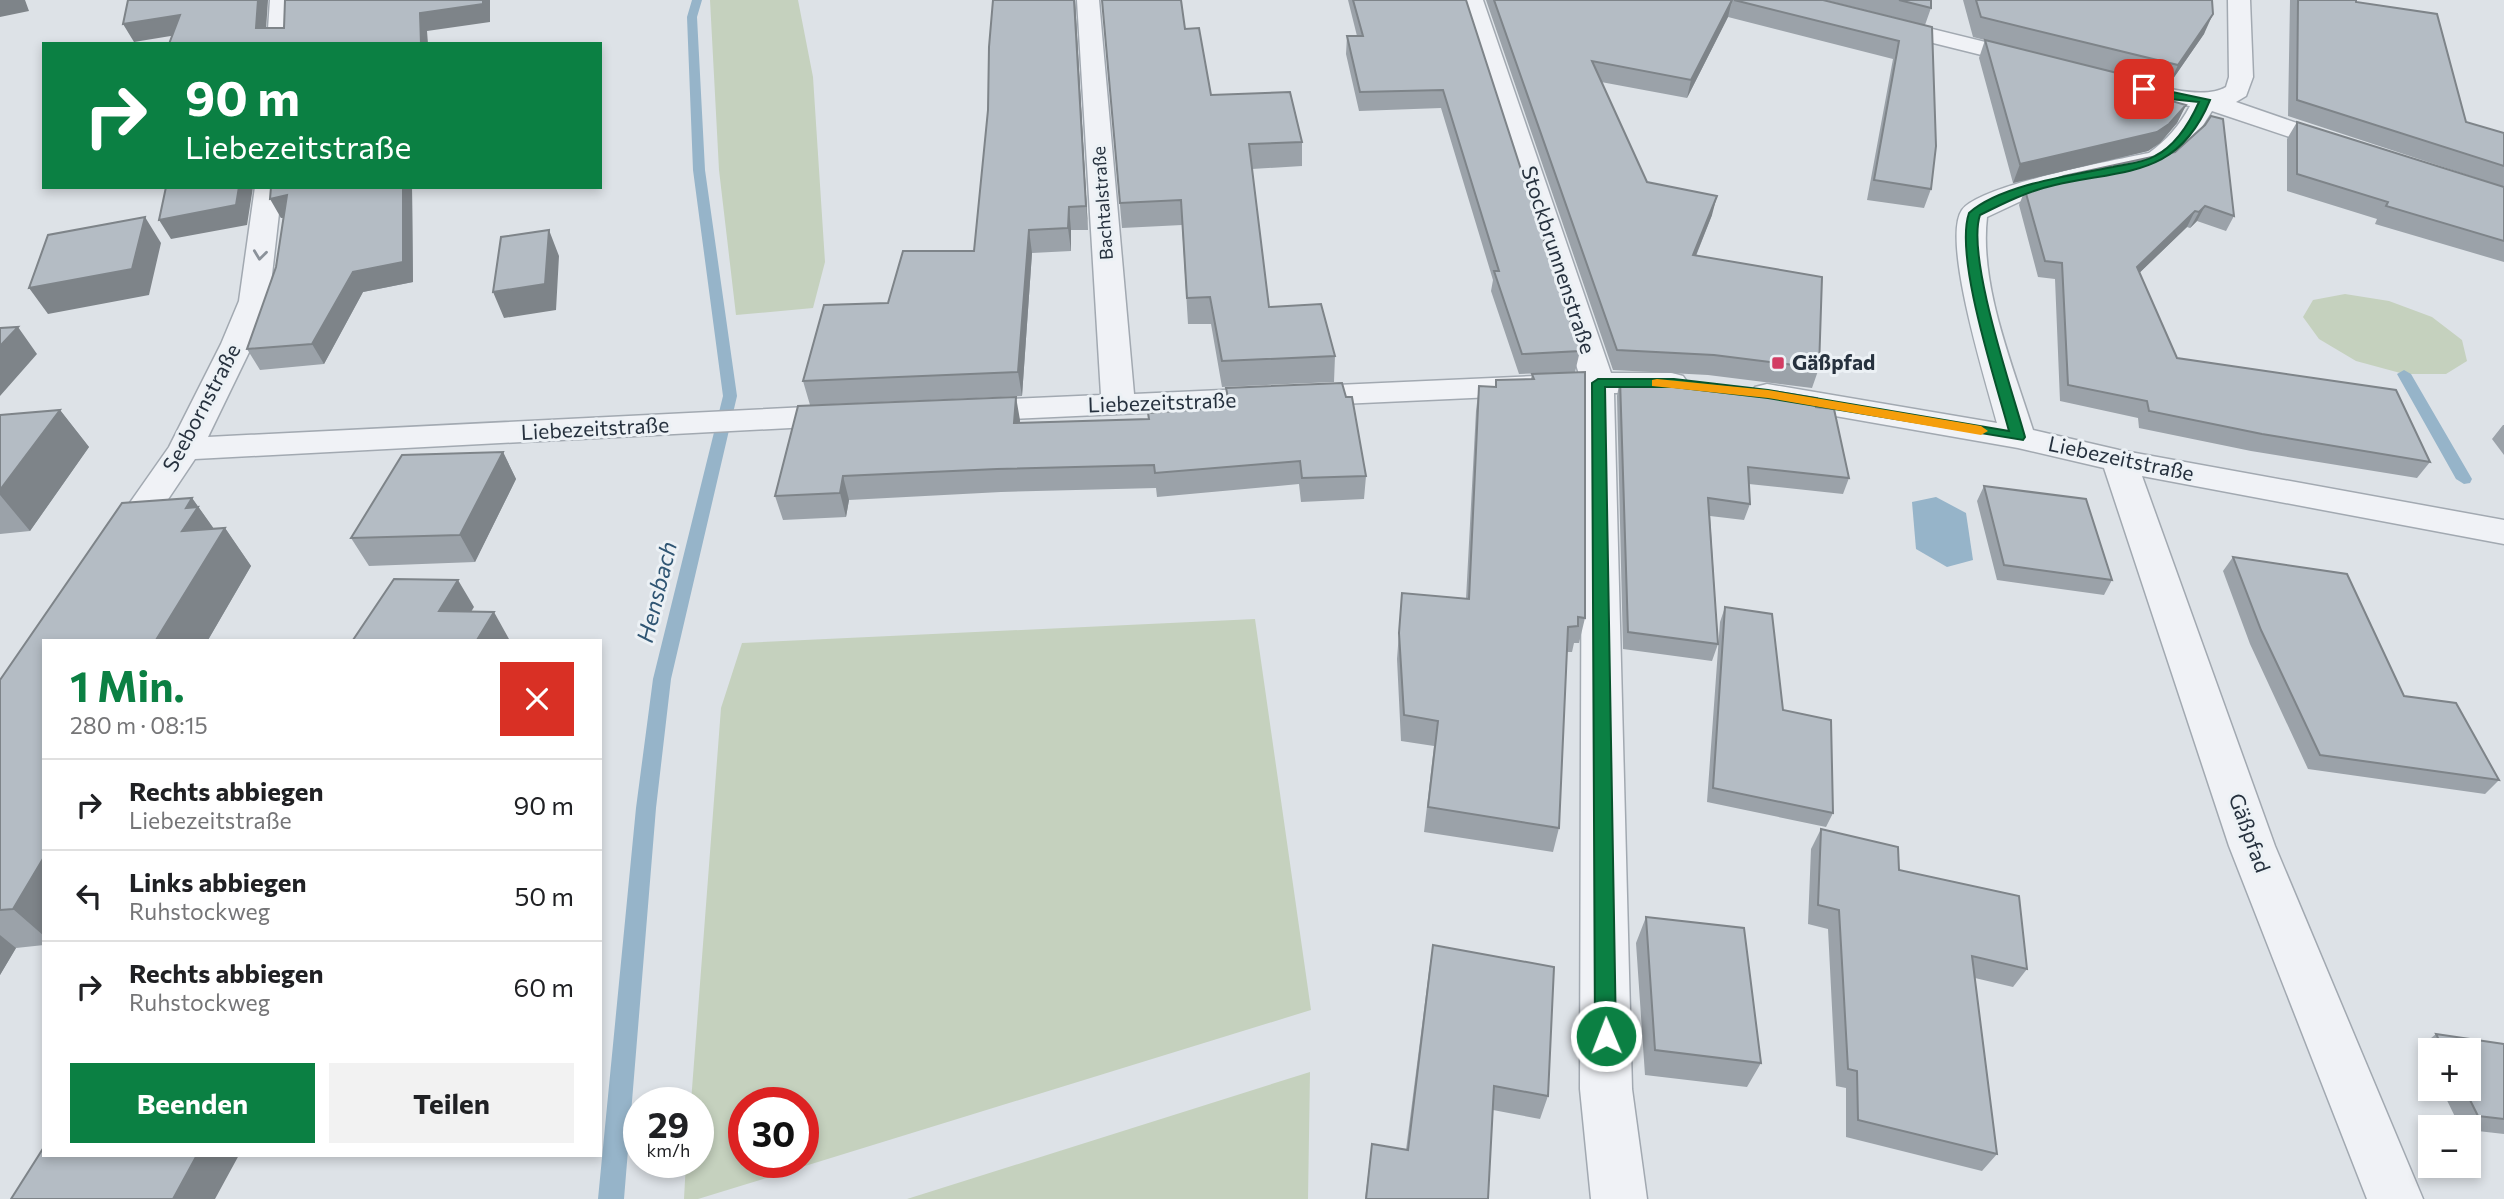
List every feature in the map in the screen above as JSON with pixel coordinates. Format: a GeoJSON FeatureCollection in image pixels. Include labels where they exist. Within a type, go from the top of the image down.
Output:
{"type":"FeatureCollection","features":[{"type":"Feature","properties":{"kind":"street"},"geometry":{"type":"LineString","coordinates":[[279,42],[281,0]]}},
{"type":"Feature","properties":{"kind":"street","name":"Bachtalstraße"},"geometry":{"type":"LineString","coordinates":[[1088,0],[1118,405]]}},
{"type":"Feature","properties":{"kind":"street","name":"Stockbrunnenstraße"},"geometry":{"type":"LineString","coordinates":[[1472,0],[1598,383],[1606,1088],[1619,1199]]}},
{"type":"Feature","properties":{"kind":"street"},"geometry":{"type":"LineString","coordinates":[[1788,0],[2052,66]]}},
{"type":"Feature","properties":{"kind":"street"},"geometry":{"type":"LineString","coordinates":[[2205,100],[2225,98],[2237,91],[2241,77],[2239,0]]}},
{"type":"Feature","properties":{"kind":"street"},"geometry":{"type":"LineString","coordinates":[[2092,75],[2170,96],[2205,100],[2362,153]]}},
{"type":"Feature","properties":{"kind":"street"},"geometry":{"type":"LineString","coordinates":[[2018,437],[1976,283],[1970,226],[1975,213],[2009,196],[2049,183],[2158,159],[2169,151],[2196,120],[2205,100]]}},
{"type":"Feature","properties":{"kind":"street","name":"Seebornstraße"},"geometry":{"type":"LineString","coordinates":[[99,573],[185,449],[237,344],[254,301],[269,189]]}},
{"type":"Feature","properties":{"kind":"street","name":"Liebezeitstraße"},"geometry":{"type":"LineString","coordinates":[[939,411],[1598,383],[1674,383],[1701,386]]}},
{"type":"Feature","properties":{"kind":"street","name":"Liebezeitstraße"},"geometry":{"type":"LineString","coordinates":[[1741,391],[2018,437],[2119,461],[2504,533]]}},
{"type":"Feature","properties":{"kind":"street","name":"Liebezeitstraße"},"geometry":{"type":"LineString","coordinates":[[185,449],[871,414]]}},
{"type":"Feature","properties":{"kind":"street","name":"Gäßpfad"},"geometry":{"type":"LineString","coordinates":[[2119,461],[2252,846],[2395,1199]]}},
{"type":"Feature","properties":{"kind":"green space"},"geometry":{"type":"Polygon","coordinates":[[[710,0],[798,0],[813,77],[825,262],[813,308],[736,315],[719,170],[710,0]]]}},
{"type":"Feature","properties":{"kind":"green space"},"geometry":{"type":"Polygon","coordinates":[[[2345,294],[2389,301],[2432,317],[2462,340],[2467,361],[2446,374],[2404,374],[2356,361],[2319,339],[2303,317],[2313,300],[2345,294]]]}},
{"type":"Feature","properties":{"kind":"green space"},"geometry":{"type":"Polygon","coordinates":[[[1255,619],[1311,1010],[819,1162],[819,1087],[728,1087],[728,1178],[766,1178],[698,1199],[684,1199],[685,1178],[714,1178],[714,1087],[692,1087],[721,708],[742,643],[1255,619]]]}},
{"type":"Feature","properties":{"kind":"green space"},"geometry":{"type":"Polygon","coordinates":[[[1310,1072],[1308,1199],[907,1199],[1310,1072]]]}},
{"type":"Feature","properties":{"kind":"water"},"geometry":{"type":"Polygon","coordinates":[[[1936,497],[1966,513],[1973,560],[1947,567],[1916,549],[1912,502],[1936,497]]]}},
{"type":"Feature","properties":{"kind":"building"},"geometry":{"type":"Polygon","coordinates":[[[128,0],[258,0],[256,28],[284,28],[285,0],[483,0],[483,4],[420,13],[421,42],[170,42],[180,15],[123,24],[128,0]]]}},
{"type":"Feature","properties":{"kind":"building"},"geometry":{"type":"Polygon","coordinates":[[[993,0],[1074,0],[1086,206],[1069,207],[1068,228],[1029,230],[1018,372],[803,381],[824,305],[888,303],[903,251],[974,251],[988,110],[993,0]]]}},
{"type":"Feature","properties":{"kind":"building"},"geometry":{"type":"Polygon","coordinates":[[[1102,0],[1181,0],[1185,29],[1199,28],[1211,95],[1290,92],[1302,142],[1249,144],[1269,307],[1321,304],[1335,356],[1222,361],[1210,297],[1187,298],[1181,200],[1120,203],[1102,0]]]}},
{"type":"Feature","properties":{"kind":"building"},"geometry":{"type":"Polygon","coordinates":[[[1353,0],[1466,0],[1580,351],[1522,354],[1494,271],[1499,271],[1443,90],[1360,92],[1347,36],[1363,36],[1353,0]]]}},
{"type":"Feature","properties":{"kind":"building"},"geometry":{"type":"Polygon","coordinates":[[[1494,0],[1732,0],[1691,80],[1592,61],[1647,182],[1717,196],[1693,255],[1822,277],[1819,368],[1714,355],[1617,350],[1494,0]]]}},
{"type":"Feature","properties":{"kind":"building"},"geometry":{"type":"Polygon","coordinates":[[[1734,0],[1823,0],[1932,27],[1936,146],[1931,189],[1874,180],[1899,41],[1734,0]]]}},
{"type":"Feature","properties":{"kind":"building"},"geometry":{"type":"Polygon","coordinates":[[[1899,0],[1931,0],[1931,8],[1899,0]]]}},
{"type":"Feature","properties":{"kind":"building"},"geometry":{"type":"Polygon","coordinates":[[[1976,0],[2212,0],[2213,14],[2178,65],[1981,17],[1976,0]]]}},
{"type":"Feature","properties":{"kind":"building"},"geometry":{"type":"Polygon","coordinates":[[[2298,0],[2356,0],[2437,14],[2466,122],[2504,133],[2504,166],[2297,100],[2298,0]]]}},
{"type":"Feature","properties":{"kind":"building"},"geometry":{"type":"Polygon","coordinates":[[[1985,40],[2165,85],[2157,97],[2186,105],[2169,124],[2157,132],[2020,164],[1985,40]]]}},
{"type":"Feature","properties":{"kind":"building"},"geometry":{"type":"Polygon","coordinates":[[[2211,116],[2223,119],[2234,216],[2205,206],[2199,212],[2195,211],[2137,267],[2177,358],[2396,390],[2430,462],[2262,434],[2149,411],[2147,401],[2068,385],[2062,263],[2045,261],[2025,190],[2064,176],[2175,152],[2205,125],[2211,116]]]}},
{"type":"Feature","properties":{"kind":"building"},"geometry":{"type":"Polygon","coordinates":[[[2297,122],[2504,187],[2504,241],[2386,206],[2388,202],[2297,174],[2297,122]]]}},
{"type":"Feature","properties":{"kind":"building"},"geometry":{"type":"Polygon","coordinates":[[[166,189],[239,189],[236,205],[159,220],[166,189]]]}},
{"type":"Feature","properties":{"kind":"building"},"geometry":{"type":"Polygon","coordinates":[[[271,189],[403,189],[403,262],[353,272],[312,344],[247,349],[276,267],[287,195],[270,199],[271,189]]]}},
{"type":"Feature","properties":{"kind":"building"},"geometry":{"type":"Polygon","coordinates":[[[145,217],[132,269],[29,288],[48,235],[145,217]]]}},
{"type":"Feature","properties":{"kind":"building"},"geometry":{"type":"Polygon","coordinates":[[[549,230],[545,284],[493,292],[501,237],[549,230]]]}},
{"type":"Feature","properties":{"kind":"building"},"geometry":{"type":"Polygon","coordinates":[[[18,327],[0,346],[0,328],[18,327]]]}},
{"type":"Feature","properties":{"kind":"building"},"geometry":{"type":"Polygon","coordinates":[[[1585,372],[1585,618],[1578,617],[1578,626],[1568,627],[1559,828],[1428,807],[1438,721],[1404,715],[1399,633],[1402,593],[1469,599],[1479,386],[1496,387],[1496,380],[1534,379],[1532,374],[1585,372]]]}},
{"type":"Feature","properties":{"kind":"building"},"geometry":{"type":"Polygon","coordinates":[[[1620,379],[1683,382],[1779,392],[1817,398],[1816,407],[1834,409],[1849,478],[1748,467],[1750,504],[1708,498],[1718,644],[1628,632],[1620,379]]]}},
{"type":"Feature","properties":{"kind":"building"},"geometry":{"type":"Polygon","coordinates":[[[1342,383],[1346,397],[1352,397],[1366,476],[1302,478],[1300,461],[1155,473],[1154,465],[997,469],[843,476],[840,493],[775,496],[798,406],[1016,397],[1014,423],[1149,419],[1148,413],[1230,407],[1226,388],[1342,383]]]}},
{"type":"Feature","properties":{"kind":"building"},"geometry":{"type":"Polygon","coordinates":[[[60,410],[0,490],[0,415],[60,410]]]}},
{"type":"Feature","properties":{"kind":"building"},"geometry":{"type":"Polygon","coordinates":[[[503,452],[460,535],[351,538],[402,455],[503,452]]]}},
{"type":"Feature","properties":{"kind":"building"},"geometry":{"type":"Polygon","coordinates":[[[1984,486],[2086,499],[2112,580],[2004,565],[1984,486]]]}},
{"type":"Feature","properties":{"kind":"building"},"geometry":{"type":"Polygon","coordinates":[[[192,498],[186,508],[198,507],[182,531],[225,528],[157,639],[42,639],[42,860],[13,909],[0,910],[0,680],[122,503],[192,498]]]}},
{"type":"Feature","properties":{"kind":"building"},"geometry":{"type":"Polygon","coordinates":[[[2233,557],[2347,574],[2404,696],[2456,703],[2499,780],[2320,755],[2261,630],[2233,557]]]}},
{"type":"Feature","properties":{"kind":"building"},"geometry":{"type":"Polygon","coordinates":[[[394,579],[458,580],[439,611],[494,612],[478,639],[354,639],[394,579]]]}},
{"type":"Feature","properties":{"kind":"building"},"geometry":{"type":"Polygon","coordinates":[[[1725,607],[1772,614],[1783,710],[1831,720],[1833,813],[1713,788],[1725,607]]]}},
{"type":"Feature","properties":{"kind":"building"},"geometry":{"type":"Polygon","coordinates":[[[1821,829],[1898,847],[1899,870],[2019,896],[2027,969],[1972,956],[1997,1154],[1858,1120],[1857,1071],[1848,1069],[1839,910],[1818,905],[1821,829]]]}},
{"type":"Feature","properties":{"kind":"building"},"geometry":{"type":"Polygon","coordinates":[[[1646,917],[1744,928],[1761,1063],[1655,1050],[1646,917]]]}},
{"type":"Feature","properties":{"kind":"building"},"geometry":{"type":"Polygon","coordinates":[[[1433,945],[1554,967],[1548,1096],[1494,1086],[1488,1199],[1366,1199],[1372,1144],[1408,1150],[1433,945]]]}},
{"type":"Feature","properties":{"kind":"building"},"geometry":{"type":"Polygon","coordinates":[[[2436,1034],[2463,1038],[2438,1038],[2436,1034]]]}},
{"type":"Feature","properties":{"kind":"building"},"geometry":{"type":"Polygon","coordinates":[[[2481,1041],[2504,1044],[2504,1119],[2478,1115],[2470,1101],[2481,1101],[2481,1041]]]}},
{"type":"Feature","properties":{"kind":"building"},"geometry":{"type":"Polygon","coordinates":[[[42,1150],[42,1157],[196,1157],[173,1199],[11,1199],[42,1150]]]}},
{"type":"Feature","properties":{"kind":"waterway","name":"Hensbach"},"geometry":{"type":"LineString","coordinates":[[611,1199],[646,808],[662,679],[730,396],[699,170],[692,17],[697,0]]}},
{"type":"Feature","properties":{"kind":"waterway"},"geometry":{"type":"LineString","coordinates":[[2404,374],[2464,479]]}},
{"type":"Feature","properties":{"kind":"slow traffic"},"geometry":{"type":"LineString","coordinates":[[1657,383],[1768,394],[1981,431]]}},
{"type":"Feature","properties":{"kind":"place","name":"Gäßpfad"},"geometry":{"type":"Point","coordinates":[1778,363]}},
{"type":"Feature","properties":{"kind":"route"},"geometry":{"type":"LineString","coordinates":[[1606,1036],[1598,383],[1674,383],[1768,394],[2018,437],[1976,283],[1970,226],[1975,213],[2009,196],[2049,183],[2158,159],[2169,151],[2196,120],[2205,100],[2170,96],[2144,89]]}}]}
